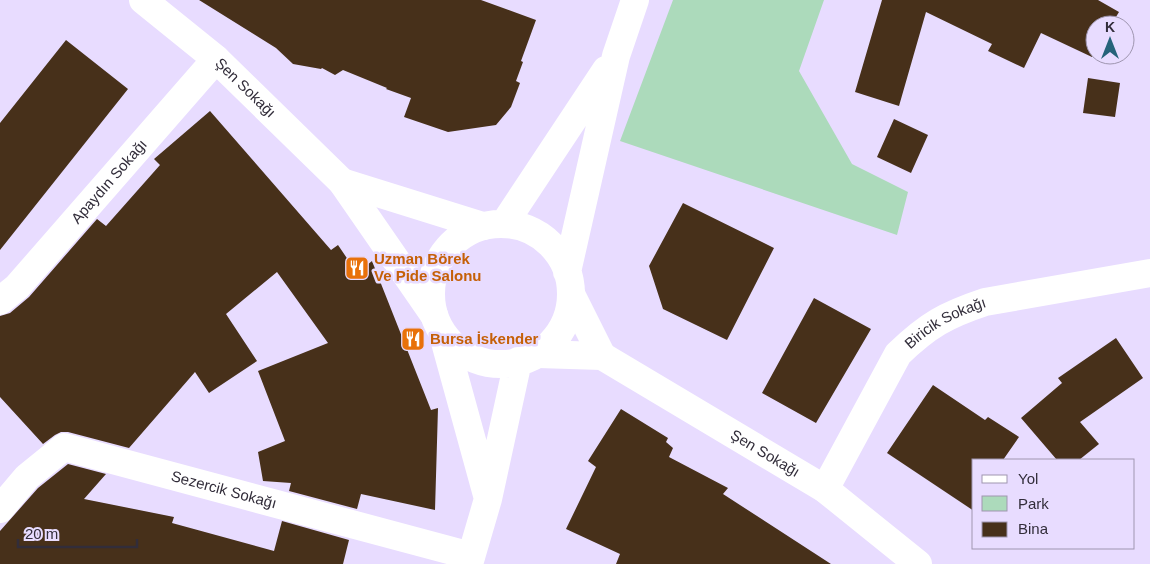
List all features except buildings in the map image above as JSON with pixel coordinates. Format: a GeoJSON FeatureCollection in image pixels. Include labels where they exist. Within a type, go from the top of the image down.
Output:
{"type":"FeatureCollection","features":[{"type":"Feature","properties":{"kind":"street","name":"Şen Sokağı"},"geometry":{"type":"LineString","coordinates":[[142,0],[216,59],[342,182],[438,325]]}},
{"type":"Feature","properties":{"kind":"street"},"geometry":{"type":"LineString","coordinates":[[438,325],[458,350],[476,360],[497,364],[528,357],[555,338],[567,318],[569,283],[616,56],[635,0]]}},
{"type":"Feature","properties":{"kind":"street"},"geometry":{"type":"LineString","coordinates":[[494,225],[616,56]]}},
{"type":"Feature","properties":{"kind":"street","name":"Apaydın Sokağı"},"geometry":{"type":"LineString","coordinates":[[0,301],[17,287],[216,59]]}},
{"type":"Feature","properties":{"kind":"street","name":"Şen Sokağı"},"geometry":{"type":"LineString","coordinates":[[342,182],[494,225]]}},
{"type":"Feature","properties":{"kind":"street"},"geometry":{"type":"LineString","coordinates":[[488,499],[430,292],[434,270],[446,250],[462,236],[494,225],[525,228],[543,238],[558,252],[569,283],[602,356]]}},
{"type":"Feature","properties":{"kind":"street","name":"Biricik Sokağı"},"geometry":{"type":"LineString","coordinates":[[825,489],[898,354],[916,336],[937,321],[960,310],[985,302],[1150,273]]}},
{"type":"Feature","properties":{"kind":"street","name":"Şen Sokağı"},"geometry":{"type":"LineString","coordinates":[[528,357],[602,356],[825,489],[918,564]]}},
{"type":"Feature","properties":{"kind":"street"},"geometry":{"type":"LineString","coordinates":[[470,560],[528,357]]}},
{"type":"Feature","properties":{"kind":"street","name":"Sezercik Sokağı"},"geometry":{"type":"LineString","coordinates":[[0,509],[27,477],[64,447],[470,560]]}},
{"type":"Feature","properties":{"kind":"green space"},"geometry":{"type":"Polygon","coordinates":[[[673,0],[824,0],[799,71],[852,164],[908,192],[897,235],[620,141],[673,0]]]}},
{"type":"Feature","properties":{"kind":"place","name":"Uzman Börek Ve Pide Salonu"},"geometry":{"type":"Point","coordinates":[357,268]}},
{"type":"Feature","properties":{"kind":"place","name":"Bursa İskender"},"geometry":{"type":"Point","coordinates":[413,339]}}]}
